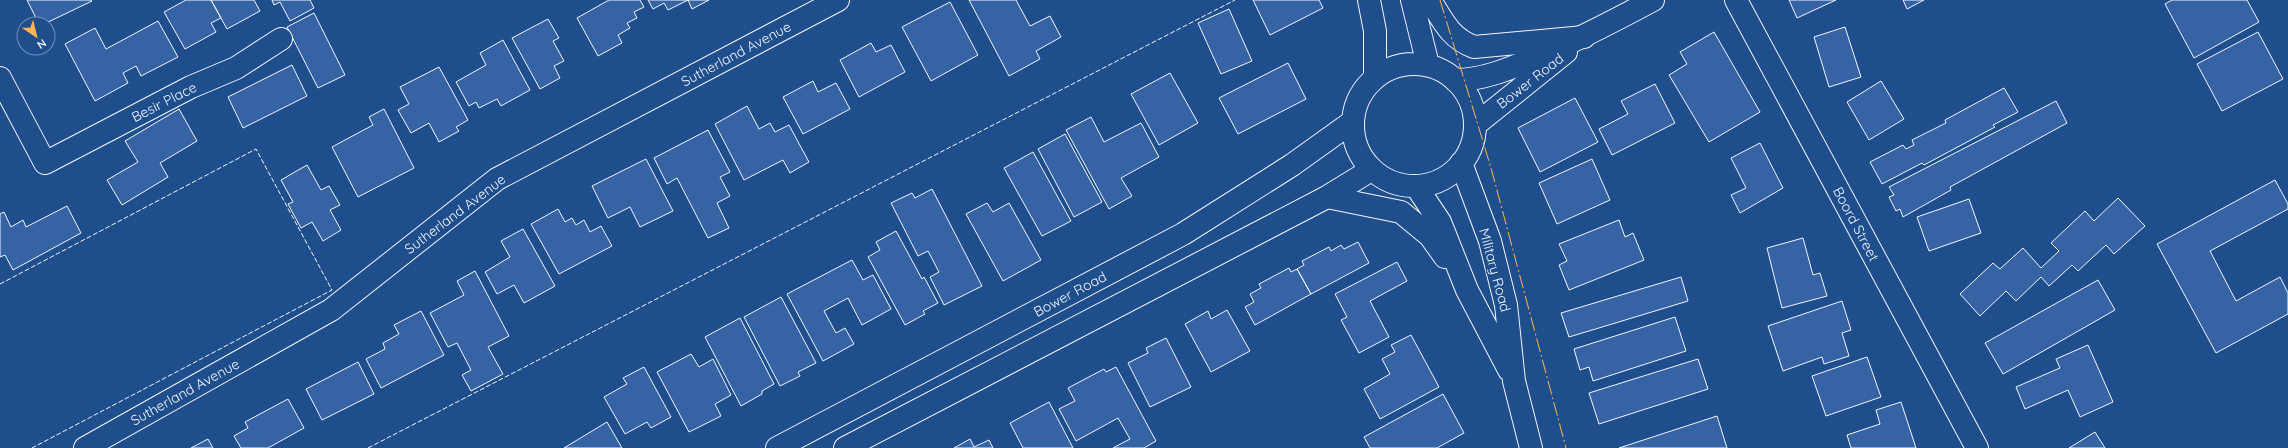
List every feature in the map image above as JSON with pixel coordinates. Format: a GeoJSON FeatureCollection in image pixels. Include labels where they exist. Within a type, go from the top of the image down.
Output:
{"type":"FeatureCollection","features":[{"type":"Feature","properties":{"kind":"main road","name":"Sutherland Avenue"},"geometry":{"type":"LineString","coordinates":[[85,448],[331,310],[497,180],[838,0]]}},
{"type":"Feature","properties":{"kind":"main road"},"geometry":{"type":"LineString","coordinates":[[1370,0],[1375,31],[1375,77]]}},
{"type":"Feature","properties":{"kind":"main road"},"geometry":{"type":"LineString","coordinates":[[1412,0],[1428,66]]}},
{"type":"Feature","properties":{"kind":"main road"},"geometry":{"type":"LineString","coordinates":[[1430,0],[1445,24],[1460,42],[1474,47],[1584,37]]}},
{"type":"Feature","properties":{"kind":"main road","name":"Bower Road"},"geometry":{"type":"LineString","coordinates":[[1455,80],[1473,80],[1503,71],[1584,37],[1653,0]]}},
{"type":"Feature","properties":{"kind":"main road","name":"Boord Street"},"geometry":{"type":"LineString","coordinates":[[1736,0],[1977,448]]}},
{"type":"Feature","properties":{"kind":"main road","name":"Bower Road"},"geometry":{"type":"LineString","coordinates":[[1475,125],[1584,37]]}},
{"type":"Feature","properties":{"kind":"main road","name":"Besir Place"},"geometry":{"type":"LineString","coordinates":[[0,78],[45,163],[191,87],[236,68],[282,39]]}},
{"type":"Feature","properties":{"kind":"main road"},"geometry":{"type":"LineString","coordinates":[[1413,64],[1428,66],[1442,71],[1455,80],[1465,91],[1473,109],[1475,125],[1473,140],[1461,163],[1452,172],[1437,181],[1416,186],[1399,184],[1384,179],[1371,170],[1362,159],[1353,138],[1352,122],[1358,99],[1375,77],[1396,66],[1413,64]]}},
{"type":"Feature","properties":{"kind":"main road","name":"Bower Road"},"geometry":{"type":"LineString","coordinates":[[777,448],[1184,234],[1292,165],[1352,122]]}},
{"type":"Feature","properties":{"kind":"main road","name":"Military Road"},"geometry":{"type":"LineString","coordinates":[[1461,163],[1490,242],[1506,305],[1514,381],[1531,448]]}},
{"type":"Feature","properties":{"kind":"main road"},"geometry":{"type":"LineString","coordinates":[[845,448],[1327,197],[1371,170]]}},
{"type":"Feature","properties":{"kind":"main road","name":"Military Road"},"geometry":{"type":"LineString","coordinates":[[1416,186],[1440,222],[1467,290],[1514,381]]}},
{"type":"Feature","properties":{"kind":"main road"},"geometry":{"type":"LineString","coordinates":[[1327,197],[1401,212],[1430,236],[1467,290]]}},
{"type":"Feature","properties":{"kind":"building"},"geometry":{"type":"Polygon","coordinates":[[[27,0],[92,1],[56,18],[56,16],[35,16],[27,0]]]}},
{"type":"Feature","properties":{"kind":"building"},"geometry":{"type":"Polygon","coordinates":[[[186,0],[211,0],[221,18],[211,23],[216,32],[185,49],[164,12],[186,0]]]}},
{"type":"Feature","properties":{"kind":"building"},"geometry":{"type":"Polygon","coordinates":[[[211,0],[254,0],[260,11],[227,29],[211,0]]]}},
{"type":"Feature","properties":{"kind":"building"},"geometry":{"type":"Polygon","coordinates":[[[272,0],[310,0],[314,8],[290,21],[280,2],[274,5],[272,0]]]}},
{"type":"Feature","properties":{"kind":"building"},"geometry":{"type":"Polygon","coordinates":[[[609,0],[640,0],[644,7],[634,12],[637,18],[627,23],[630,28],[618,35],[622,43],[598,56],[577,18],[609,0]]]}},
{"type":"Feature","properties":{"kind":"building"},"geometry":{"type":"Polygon","coordinates":[[[648,0],[688,0],[668,10],[664,3],[653,9],[648,0]]]}},
{"type":"Feature","properties":{"kind":"building"},"geometry":{"type":"Polygon","coordinates":[[[688,0],[709,0],[692,9],[688,0]]]}},
{"type":"Feature","properties":{"kind":"building"},"geometry":{"type":"Polygon","coordinates":[[[969,0],[1016,0],[1030,26],[1050,16],[1061,37],[1036,51],[1040,59],[1009,76],[969,0]]]}},
{"type":"Feature","properties":{"kind":"building"},"geometry":{"type":"Polygon","coordinates":[[[1253,0],[1319,0],[1323,8],[1270,35],[1253,0]]]}},
{"type":"Feature","properties":{"kind":"building"},"geometry":{"type":"Polygon","coordinates":[[[1789,0],[1836,0],[1797,18],[1789,0]]]}},
{"type":"Feature","properties":{"kind":"building"},"geometry":{"type":"Polygon","coordinates":[[[1903,0],[1924,0],[1907,9],[1903,0]]]}},
{"type":"Feature","properties":{"kind":"building"},"geometry":{"type":"Polygon","coordinates":[[[2172,0],[2247,0],[2259,22],[2194,58],[2165,4],[2172,0]]]}},
{"type":"Feature","properties":{"kind":"building"},"geometry":{"type":"Polygon","coordinates":[[[950,2],[978,55],[931,81],[902,27],[950,2]]]}},
{"type":"Feature","properties":{"kind":"building"},"geometry":{"type":"Polygon","coordinates":[[[1229,9],[1252,61],[1221,74],[1198,23],[1229,9]]]}},
{"type":"Feature","properties":{"kind":"building"},"geometry":{"type":"Polygon","coordinates":[[[314,13],[345,75],[318,88],[287,27],[314,13]]]}},
{"type":"Feature","properties":{"kind":"building"},"geometry":{"type":"Polygon","coordinates":[[[548,19],[559,38],[553,41],[564,61],[554,66],[560,78],[540,89],[512,38],[548,19]]]}},
{"type":"Feature","properties":{"kind":"building"},"geometry":{"type":"Polygon","coordinates":[[[158,21],[178,57],[141,76],[136,66],[123,73],[128,83],[95,101],[65,44],[95,28],[106,49],[158,21]]]}},
{"type":"Feature","properties":{"kind":"building"},"geometry":{"type":"Polygon","coordinates":[[[1845,27],[1861,77],[1829,87],[1814,37],[1845,27]]]}},
{"type":"Feature","properties":{"kind":"building"},"geometry":{"type":"Polygon","coordinates":[[[1714,32],[1760,112],[1709,142],[1669,75],[1687,64],[1680,52],[1714,32]]]}},
{"type":"Feature","properties":{"kind":"building"},"geometry":{"type":"Polygon","coordinates":[[[2258,32],[2283,79],[2222,111],[2197,64],[2258,32]]]}},
{"type":"Feature","properties":{"kind":"building"},"geometry":{"type":"Polygon","coordinates":[[[503,40],[530,90],[501,106],[497,99],[479,108],[476,102],[469,106],[456,82],[486,65],[480,53],[503,40]]]}},
{"type":"Feature","properties":{"kind":"building"},"geometry":{"type":"Polygon","coordinates":[[[871,43],[876,52],[891,45],[905,72],[859,97],[840,60],[871,43]]]}},
{"type":"Feature","properties":{"kind":"building"},"geometry":{"type":"Polygon","coordinates":[[[1288,63],[1306,99],[1238,134],[1219,98],[1288,63]]]}},
{"type":"Feature","properties":{"kind":"building"},"geometry":{"type":"Polygon","coordinates":[[[292,65],[307,96],[243,128],[228,97],[292,65]]]}},
{"type":"Feature","properties":{"kind":"building"},"geometry":{"type":"Polygon","coordinates":[[[439,67],[468,120],[456,127],[459,131],[439,142],[429,123],[411,133],[398,110],[409,104],[400,87],[439,67]]]}},
{"type":"Feature","properties":{"kind":"building"},"geometry":{"type":"Polygon","coordinates":[[[1170,73],[1198,123],[1159,145],[1131,94],[1170,73]]]}},
{"type":"Feature","properties":{"kind":"building"},"geometry":{"type":"Polygon","coordinates":[[[813,81],[818,92],[836,83],[850,109],[803,134],[783,97],[813,81]]]}},
{"type":"Feature","properties":{"kind":"building"},"geometry":{"type":"Polygon","coordinates":[[[1881,81],[1904,119],[1869,140],[1847,102],[1881,81]]]}},
{"type":"Feature","properties":{"kind":"building"},"geometry":{"type":"Polygon","coordinates":[[[1655,84],[1675,123],[1612,155],[1599,129],[1628,114],[1621,101],[1655,84]]]}},
{"type":"Feature","properties":{"kind":"building"},"geometry":{"type":"Polygon","coordinates":[[[2004,88],[2018,112],[1993,125],[1995,127],[1924,165],[1922,163],[1882,184],[1870,162],[1903,145],[1906,149],[1914,145],[1912,140],[1946,123],[1945,120],[2004,88]]]}},
{"type":"Feature","properties":{"kind":"building"},"geometry":{"type":"Polygon","coordinates":[[[1575,98],[1598,142],[1540,172],[1518,128],[1575,98]]]}},
{"type":"Feature","properties":{"kind":"building"},"geometry":{"type":"Polygon","coordinates":[[[2056,101],[2067,123],[1950,187],[1951,190],[1903,217],[1900,209],[1896,211],[1889,197],[1894,195],[1889,187],[2056,101]]]}},
{"type":"Feature","properties":{"kind":"building"},"geometry":{"type":"Polygon","coordinates":[[[747,106],[759,129],[770,123],[775,132],[789,125],[809,162],[790,173],[783,160],[744,180],[715,124],[747,106]]]}},
{"type":"Feature","properties":{"kind":"building"},"geometry":{"type":"Polygon","coordinates":[[[179,109],[197,141],[160,163],[168,177],[122,205],[107,180],[138,162],[125,141],[179,109]]]}},
{"type":"Feature","properties":{"kind":"building"},"geometry":{"type":"Polygon","coordinates":[[[384,109],[414,168],[358,197],[332,147],[373,125],[369,117],[384,109]]]}},
{"type":"Feature","properties":{"kind":"building"},"geometry":{"type":"Polygon","coordinates":[[[1091,117],[1104,142],[1141,123],[1159,157],[1121,178],[1132,196],[1109,209],[1066,130],[1091,117]]]}},
{"type":"Feature","properties":{"kind":"building"},"geometry":{"type":"Polygon","coordinates":[[[708,130],[730,172],[720,177],[730,196],[717,203],[729,228],[708,238],[677,178],[667,184],[654,158],[708,130]]]}},
{"type":"Feature","properties":{"kind":"building"},"geometry":{"type":"Polygon","coordinates":[[[1065,134],[1102,202],[1074,217],[1038,149],[1065,134]]]}},
{"type":"Feature","properties":{"kind":"building"},"geometry":{"type":"Polygon","coordinates":[[[1760,143],[1783,188],[1740,213],[1731,195],[1746,188],[1731,158],[1760,143]]]}},
{"type":"Feature","properties":{"kind":"building"},"geometry":{"type":"Polygon","coordinates":[[[1033,152],[1071,221],[1042,236],[1004,168],[1033,152]]]}},
{"type":"Feature","properties":{"kind":"building"},"geometry":{"type":"Polygon","coordinates":[[[646,159],[673,211],[640,227],[630,207],[608,218],[592,186],[646,159]]]}},
{"type":"Feature","properties":{"kind":"building"},"geometry":{"type":"Polygon","coordinates":[[[1592,159],[1610,200],[1557,224],[1539,183],[1592,159]]]}},
{"type":"Feature","properties":{"kind":"building"},"geometry":{"type":"Polygon","coordinates":[[[307,165],[321,190],[329,186],[340,205],[330,210],[341,230],[323,241],[312,222],[301,228],[288,204],[293,202],[281,180],[307,165]]]}},
{"type":"Feature","properties":{"kind":"building"},"geometry":{"type":"Polygon","coordinates":[[[2275,180],[2288,204],[2288,209],[2210,251],[2236,301],[2280,277],[2288,293],[2288,314],[2216,353],[2157,244],[2275,180]]]}},
{"type":"Feature","properties":{"kind":"building"},"geometry":{"type":"Polygon","coordinates":[[[932,189],[982,286],[944,305],[930,277],[939,272],[928,251],[918,256],[891,203],[912,193],[915,198],[932,189]]]}},
{"type":"Feature","properties":{"kind":"building"},"geometry":{"type":"Polygon","coordinates":[[[2118,198],[2145,226],[2114,254],[2106,245],[2078,271],[2072,265],[2049,286],[2041,277],[2016,301],[2006,291],[1980,316],[1960,294],[1993,263],[2000,269],[2023,248],[2041,268],[2059,251],[2051,243],[2085,211],[2094,221],[2118,198]]]}},
{"type":"Feature","properties":{"kind":"building"},"geometry":{"type":"Polygon","coordinates":[[[1969,199],[1981,233],[1929,251],[1917,217],[1969,199]]]}},
{"type":"Feature","properties":{"kind":"building"},"geometry":{"type":"Polygon","coordinates":[[[987,203],[993,212],[1009,203],[1041,260],[1003,281],[966,214],[987,203]]]}},
{"type":"Feature","properties":{"kind":"building"},"geometry":{"type":"Polygon","coordinates":[[[67,206],[81,233],[13,270],[5,255],[0,257],[0,214],[4,212],[11,227],[23,220],[26,227],[67,206]]]}},
{"type":"Feature","properties":{"kind":"building"},"geometry":{"type":"Polygon","coordinates":[[[558,209],[565,222],[572,218],[576,225],[584,220],[590,232],[601,226],[612,246],[559,274],[531,224],[558,209]]]}},
{"type":"Feature","properties":{"kind":"building"},"geometry":{"type":"Polygon","coordinates":[[[1619,220],[1625,237],[1633,233],[1644,260],[1569,290],[1559,265],[1567,261],[1559,244],[1619,220]]]}},
{"type":"Feature","properties":{"kind":"building"},"geometry":{"type":"Polygon","coordinates":[[[523,229],[555,286],[524,303],[514,285],[497,294],[485,272],[510,257],[501,241],[523,229]]]}},
{"type":"Feature","properties":{"kind":"building"},"geometry":{"type":"Polygon","coordinates":[[[896,231],[922,279],[924,277],[938,303],[923,311],[925,314],[905,325],[868,257],[880,250],[876,242],[896,231]]]}},
{"type":"Feature","properties":{"kind":"building"},"geometry":{"type":"Polygon","coordinates":[[[1803,238],[1813,275],[1820,273],[1827,296],[1782,308],[1767,248],[1803,238]]]}},
{"type":"Feature","properties":{"kind":"building"},"geometry":{"type":"Polygon","coordinates":[[[1358,242],[1369,263],[1311,294],[1297,269],[1304,265],[1302,261],[1329,247],[1331,251],[1341,245],[1344,249],[1358,242]]]}},
{"type":"Feature","properties":{"kind":"building"},"geometry":{"type":"Polygon","coordinates":[[[852,260],[863,280],[873,275],[891,309],[862,325],[848,298],[824,311],[836,333],[845,328],[854,344],[823,361],[787,294],[852,260]]]}},
{"type":"Feature","properties":{"kind":"building"},"geometry":{"type":"Polygon","coordinates":[[[1397,262],[1407,281],[1370,301],[1389,337],[1359,353],[1341,320],[1347,317],[1335,294],[1397,262]]]}},
{"type":"Feature","properties":{"kind":"building"},"geometry":{"type":"Polygon","coordinates":[[[1289,268],[1291,272],[1297,269],[1311,294],[1255,325],[1245,307],[1254,302],[1250,294],[1261,288],[1259,284],[1289,268]]]}},
{"type":"Feature","properties":{"kind":"building"},"geometry":{"type":"Polygon","coordinates":[[[475,271],[509,336],[488,347],[503,374],[471,391],[462,375],[471,370],[457,343],[448,347],[430,313],[464,295],[457,281],[475,271]]]}},
{"type":"Feature","properties":{"kind":"building"},"geometry":{"type":"Polygon","coordinates":[[[1681,277],[1688,301],[1569,337],[1561,313],[1681,277]]]}},
{"type":"Feature","properties":{"kind":"building"},"geometry":{"type":"Polygon","coordinates":[[[2098,280],[2115,310],[2003,374],[1985,343],[2098,280]]]}},
{"type":"Feature","properties":{"kind":"building"},"geometry":{"type":"Polygon","coordinates":[[[781,297],[816,363],[798,372],[800,376],[780,386],[744,317],[781,297]]]}},
{"type":"Feature","properties":{"kind":"building"},"geometry":{"type":"Polygon","coordinates":[[[1842,301],[1851,330],[1842,333],[1849,356],[1824,364],[1822,357],[1783,371],[1768,326],[1842,301]]]}},
{"type":"Feature","properties":{"kind":"building"},"geometry":{"type":"Polygon","coordinates":[[[1227,310],[1250,351],[1211,372],[1185,324],[1208,311],[1211,319],[1227,310]]]}},
{"type":"Feature","properties":{"kind":"building"},"geometry":{"type":"Polygon","coordinates":[[[421,311],[444,355],[381,388],[366,359],[385,349],[383,343],[399,334],[394,325],[421,311]]]}},
{"type":"Feature","properties":{"kind":"building"},"geometry":{"type":"Polygon","coordinates":[[[1675,317],[1686,351],[1593,381],[1589,367],[1580,370],[1574,349],[1675,317]]]}},
{"type":"Feature","properties":{"kind":"building"},"geometry":{"type":"Polygon","coordinates":[[[740,318],[774,384],[762,391],[762,394],[741,406],[705,337],[740,318]]]}},
{"type":"Feature","properties":{"kind":"building"},"geometry":{"type":"Polygon","coordinates":[[[1411,335],[1439,387],[1380,419],[1364,389],[1390,374],[1382,359],[1395,352],[1391,345],[1411,335]]]}},
{"type":"Feature","properties":{"kind":"building"},"geometry":{"type":"Polygon","coordinates":[[[1166,338],[1191,387],[1150,407],[1128,363],[1148,353],[1146,348],[1166,338]]]}},
{"type":"Feature","properties":{"kind":"building"},"geometry":{"type":"Polygon","coordinates":[[[2088,345],[2113,402],[2080,417],[2068,390],[2025,409],[2016,387],[2060,368],[2056,359],[2088,345]]]}},
{"type":"Feature","properties":{"kind":"building"},"geometry":{"type":"Polygon","coordinates":[[[691,354],[699,367],[713,359],[731,395],[715,404],[721,416],[689,432],[657,372],[691,354]]]}},
{"type":"Feature","properties":{"kind":"building"},"geometry":{"type":"Polygon","coordinates":[[[1867,357],[1881,397],[1826,416],[1812,376],[1867,357]]]}},
{"type":"Feature","properties":{"kind":"building"},"geometry":{"type":"Polygon","coordinates":[[[1698,359],[1708,389],[1599,424],[1589,393],[1698,359]]]}},
{"type":"Feature","properties":{"kind":"building"},"geometry":{"type":"Polygon","coordinates":[[[358,362],[374,394],[322,420],[306,389],[358,362]]]}},
{"type":"Feature","properties":{"kind":"building"},"geometry":{"type":"Polygon","coordinates":[[[644,367],[671,417],[651,428],[647,422],[625,434],[604,397],[627,384],[623,378],[644,367]]]}},
{"type":"Feature","properties":{"kind":"building"},"geometry":{"type":"Polygon","coordinates":[[[1116,367],[1156,441],[1144,448],[1113,448],[1130,439],[1118,418],[1076,441],[1059,409],[1075,401],[1068,388],[1104,369],[1106,372],[1116,367]]]}},
{"type":"Feature","properties":{"kind":"building"},"geometry":{"type":"Polygon","coordinates":[[[1443,394],[1464,433],[1437,448],[1370,448],[1364,437],[1443,394]]]}},
{"type":"Feature","properties":{"kind":"building"},"geometry":{"type":"Polygon","coordinates":[[[288,399],[304,428],[268,448],[241,448],[234,436],[248,428],[245,422],[288,399]]]}},
{"type":"Feature","properties":{"kind":"building"},"geometry":{"type":"Polygon","coordinates":[[[1049,402],[1073,448],[1023,448],[1010,423],[1049,402]]]}},
{"type":"Feature","properties":{"kind":"building"},"geometry":{"type":"Polygon","coordinates":[[[1901,402],[1916,448],[1851,448],[1847,435],[1880,424],[1876,410],[1901,402]]]}},
{"type":"Feature","properties":{"kind":"building"},"geometry":{"type":"Polygon","coordinates":[[[1717,416],[1727,448],[1619,448],[1717,416]]]}},
{"type":"Feature","properties":{"kind":"building"},"geometry":{"type":"Polygon","coordinates":[[[607,422],[622,448],[564,448],[607,422]]]}},
{"type":"Feature","properties":{"kind":"building"},"geometry":{"type":"Polygon","coordinates":[[[2095,432],[2105,448],[2069,448],[2095,432]]]}},
{"type":"Feature","properties":{"kind":"building"},"geometry":{"type":"Polygon","coordinates":[[[208,439],[213,448],[191,448],[208,439]]]}},
{"type":"Feature","properties":{"kind":"building"},"geometry":{"type":"Polygon","coordinates":[[[970,439],[974,447],[989,440],[993,448],[954,448],[970,439]]]}},
{"type":"Feature","properties":{"kind":"fence"},"geometry":{"type":"LineString","coordinates":[[368,448],[1235,0]]}},
{"type":"Feature","properties":{"kind":"fence"},"geometry":{"type":"LineString","coordinates":[[0,284],[256,149],[332,290],[32,448]]}},
{"type":"Feature","properties":{"kind":"power"},"geometry":{"type":"LineString","coordinates":[[1440,0],[1491,168],[1566,448]]}}]}
